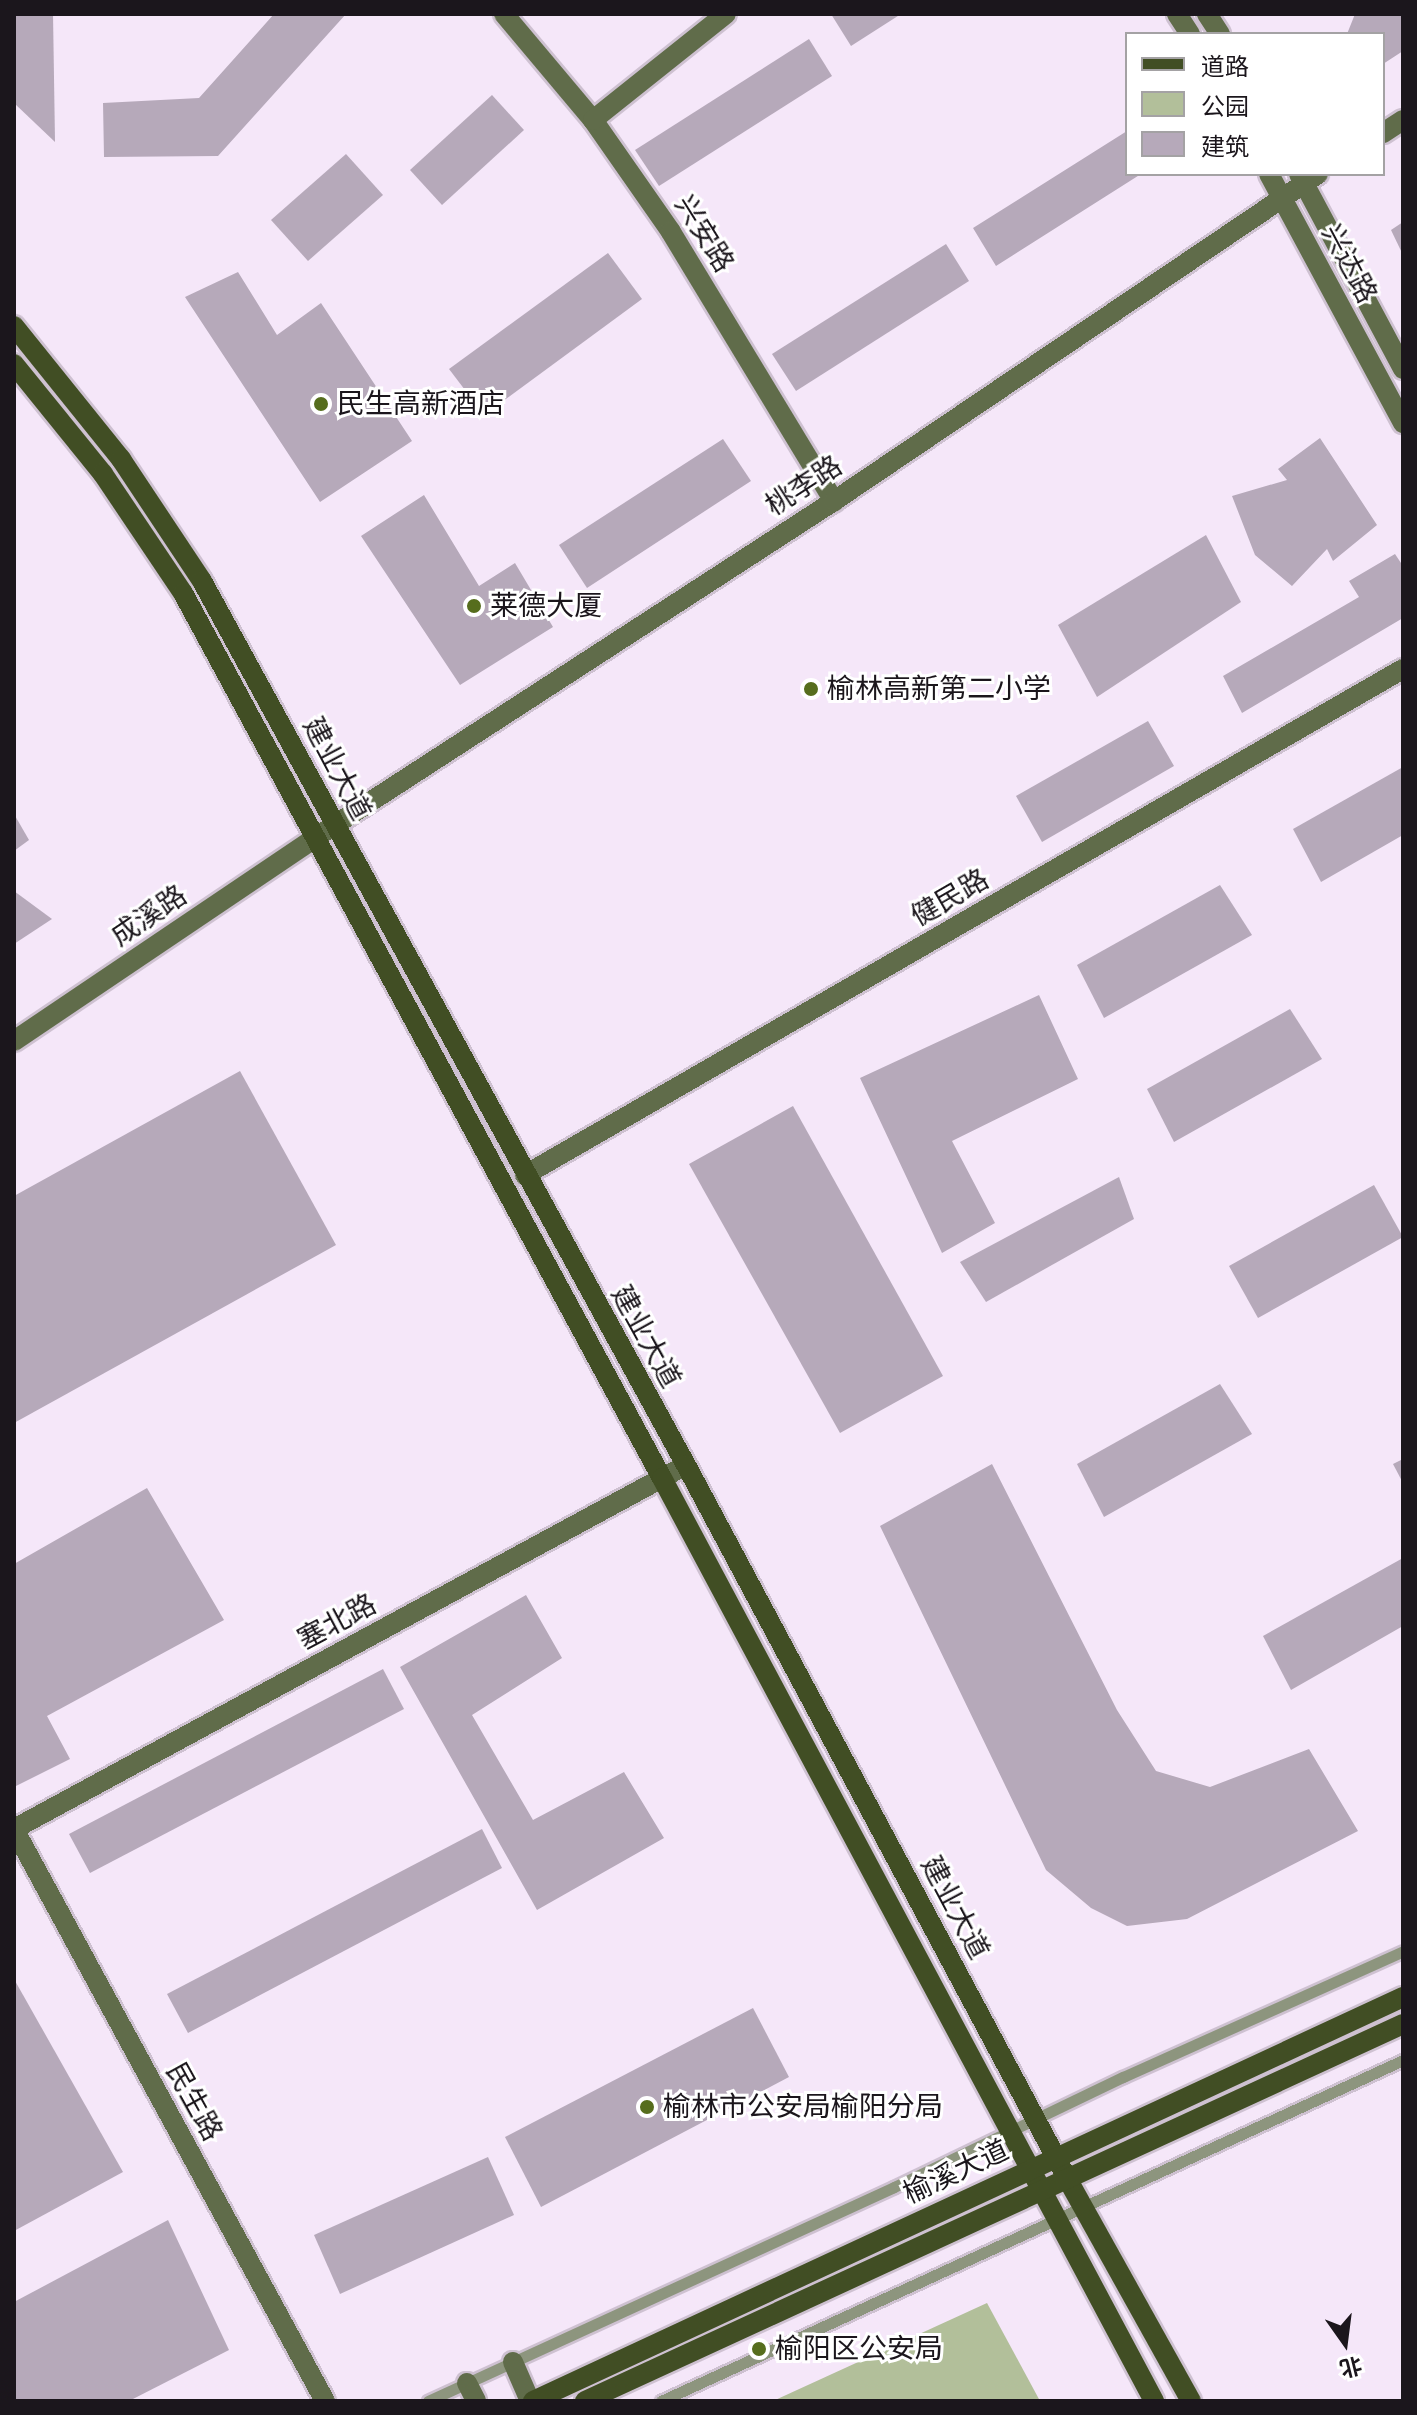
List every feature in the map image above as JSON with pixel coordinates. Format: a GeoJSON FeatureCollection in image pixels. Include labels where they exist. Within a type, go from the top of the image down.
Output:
{"type":"FeatureCollection","features":[{"type":"Feature","properties":{"kind":"main road","name":"建业大道"},"geometry":{"type":"LineString","coordinates":[[14,326],[121,459],[202,581],[686,1465],[1068,2180],[1191,2401]]}},
{"type":"Feature","properties":{"kind":"main road","name":"建业大道"},"geometry":{"type":"LineString","coordinates":[[14,364],[103,474],[183,593],[1033,2168],[1154,2401]]}},
{"type":"Feature","properties":{"kind":"main road","name":"榆溪大道"},"geometry":{"type":"LineString","coordinates":[[532,2401],[1403,1997]]}},
{"type":"Feature","properties":{"kind":"main road","name":"榆溪大道"},"geometry":{"type":"LineString","coordinates":[[585,2401],[1403,2024]]}},
{"type":"Feature","properties":{"kind":"street","name":"兴安路"},"geometry":{"type":"LineString","coordinates":[[504,14],[593,120],[671,232],[834,501]]}},
{"type":"Feature","properties":{"kind":"street"},"geometry":{"type":"LineString","coordinates":[[593,120],[726,14]]}},
{"type":"Feature","properties":{"kind":"street"},"geometry":{"type":"LineString","coordinates":[[1177,14],[1189,32]]}},
{"type":"Feature","properties":{"kind":"street"},"geometry":{"type":"LineString","coordinates":[[1207,14],[1219,32]]}},
{"type":"Feature","properties":{"kind":"street"},"geometry":{"type":"LineString","coordinates":[[1385,132],[1403,120]]}},
{"type":"Feature","properties":{"kind":"street","name":"兴达路"},"geometry":{"type":"LineString","coordinates":[[1270,176],[1403,423]]}},
{"type":"Feature","properties":{"kind":"street","name":"桃李路"},"geometry":{"type":"LineString","coordinates":[[316,837],[834,501],[1282,198],[1307,177]]}},
{"type":"Feature","properties":{"kind":"street","name":"兴达路"},"geometry":{"type":"LineString","coordinates":[[1307,177],[1403,369]]}},
{"type":"Feature","properties":{"kind":"street","name":"健民路"},"geometry":{"type":"LineString","coordinates":[[525,1175],[1403,669]]}},
{"type":"Feature","properties":{"kind":"street","name":"成溪路"},"geometry":{"type":"LineString","coordinates":[[14,1041],[316,837]]}},
{"type":"Feature","properties":{"kind":"street","name":"塞北路"},"geometry":{"type":"LineString","coordinates":[[14,1829],[686,1465]]}},
{"type":"Feature","properties":{"kind":"street","name":"民生路"},"geometry":{"type":"LineString","coordinates":[[14,1829],[325,2401]]}},
{"type":"Feature","properties":{"kind":"street"},"geometry":{"type":"LineString","coordinates":[[513,2362],[532,2401]]}},
{"type":"Feature","properties":{"kind":"lane"},"geometry":{"type":"LineString","coordinates":[[428,2401],[472,2392],[513,2362],[1403,1951]]}},
{"type":"Feature","properties":{"kind":"lane"},"geometry":{"type":"LineString","coordinates":[[661,2401],[1403,2060]]}},
{"type":"Feature","properties":{"kind":"green space"},"geometry":{"type":"Polygon","coordinates":[[[987,2303],[1040,2401],[773,2401],[987,2303]]]}},
{"type":"Feature","properties":{"kind":"building"},"geometry":{"type":"Polygon","coordinates":[[[14,14],[53,14],[55,142],[14,103],[14,14]]]}},
{"type":"Feature","properties":{"kind":"building"},"geometry":{"type":"Polygon","coordinates":[[[274,14],[346,14],[218,156],[104,157],[103,103],[199,98],[274,14]]]}},
{"type":"Feature","properties":{"kind":"building"},"geometry":{"type":"Polygon","coordinates":[[[831,14],[901,14],[851,46],[831,14]]]}},
{"type":"Feature","properties":{"kind":"building"},"geometry":{"type":"Polygon","coordinates":[[[1355,14],[1403,14],[1403,51],[1385,63],[1385,32],[1348,32],[1355,14]]]}},
{"type":"Feature","properties":{"kind":"building"},"geometry":{"type":"Polygon","coordinates":[[[809,39],[832,76],[659,186],[635,150],[809,39]]]}},
{"type":"Feature","properties":{"kind":"building"},"geometry":{"type":"Polygon","coordinates":[[[492,95],[524,130],[442,205],[410,170],[492,95]]]}},
{"type":"Feature","properties":{"kind":"building"},"geometry":{"type":"Polygon","coordinates":[[[1125,132],[1125,176],[1138,176],[996,266],[973,228],[1125,132]]]}},
{"type":"Feature","properties":{"kind":"building"},"geometry":{"type":"Polygon","coordinates":[[[346,154],[383,195],[308,261],[271,220],[346,154]]]}},
{"type":"Feature","properties":{"kind":"building"},"geometry":{"type":"Polygon","coordinates":[[[1403,222],[1403,255],[1391,230],[1403,222]]]}},
{"type":"Feature","properties":{"kind":"building"},"geometry":{"type":"Polygon","coordinates":[[[946,244],[969,281],[796,391],[772,354],[946,244]]]}},
{"type":"Feature","properties":{"kind":"building"},"geometry":{"type":"Polygon","coordinates":[[[608,253],[642,299],[484,415],[449,369],[608,253]]]}},
{"type":"Feature","properties":{"kind":"building","name":"民生高新酒店"},"geometry":{"type":"Polygon","coordinates":[[[238,272],[277,335],[321,303],[412,441],[320,502],[185,297],[238,272]]]}},
{"type":"Feature","properties":{"kind":"building"},"geometry":{"type":"Polygon","coordinates":[[[1320,438],[1377,525],[1333,561],[1327,549],[1292,586],[1255,555],[1232,496],[1287,480],[1278,469],[1320,438]]]}},
{"type":"Feature","properties":{"kind":"building"},"geometry":{"type":"Polygon","coordinates":[[[723,439],[751,481],[587,588],[559,545],[723,439]]]}},
{"type":"Feature","properties":{"kind":"building","name":"莱德大厦"},"geometry":{"type":"Polygon","coordinates":[[[424,495],[479,586],[515,563],[553,627],[460,685],[361,536],[424,495]]]}},
{"type":"Feature","properties":{"kind":"building"},"geometry":{"type":"Polygon","coordinates":[[[1206,535],[1241,602],[1097,697],[1058,625],[1206,535]]]}},
{"type":"Feature","properties":{"kind":"building"},"geometry":{"type":"Polygon","coordinates":[[[1395,554],[1403,566],[1403,618],[1242,713],[1223,676],[1359,597],[1349,581],[1395,554]]]}},
{"type":"Feature","properties":{"kind":"building"},"geometry":{"type":"Polygon","coordinates":[[[1148,721],[1174,766],[1042,842],[1016,796],[1148,721]]]}},
{"type":"Feature","properties":{"kind":"building"},"geometry":{"type":"Polygon","coordinates":[[[1403,767],[1403,835],[1321,882],[1293,829],[1403,767]]]}},
{"type":"Feature","properties":{"kind":"building"},"geometry":{"type":"Polygon","coordinates":[[[14,814],[29,840],[14,851],[14,814]]]}},
{"type":"Feature","properties":{"kind":"building"},"geometry":{"type":"Polygon","coordinates":[[[1220,885],[1252,935],[1104,1018],[1077,965],[1220,885]]]}},
{"type":"Feature","properties":{"kind":"building"},"geometry":{"type":"Polygon","coordinates":[[[14,891],[52,919],[14,944],[14,891]]]}},
{"type":"Feature","properties":{"kind":"building"},"geometry":{"type":"Polygon","coordinates":[[[1039,995],[1078,1079],[952,1141],[995,1223],[942,1253],[860,1078],[1039,995]]]}},
{"type":"Feature","properties":{"kind":"building"},"geometry":{"type":"Polygon","coordinates":[[[1290,1009],[1322,1059],[1174,1142],[1147,1089],[1290,1009]]]}},
{"type":"Feature","properties":{"kind":"building"},"geometry":{"type":"Polygon","coordinates":[[[240,1071],[336,1245],[14,1423],[14,1196],[240,1071]]]}},
{"type":"Feature","properties":{"kind":"building"},"geometry":{"type":"Polygon","coordinates":[[[793,1106],[943,1376],[840,1433],[689,1164],[793,1106]]]}},
{"type":"Feature","properties":{"kind":"building"},"geometry":{"type":"Polygon","coordinates":[[[1119,1177],[1134,1219],[986,1302],[960,1262],[1119,1177]]]}},
{"type":"Feature","properties":{"kind":"building"},"geometry":{"type":"Polygon","coordinates":[[[1374,1185],[1403,1237],[1258,1318],[1229,1266],[1374,1185]]]}},
{"type":"Feature","properties":{"kind":"building"},"geometry":{"type":"Polygon","coordinates":[[[1220,1384],[1252,1434],[1104,1517],[1077,1464],[1220,1384]]]}},
{"type":"Feature","properties":{"kind":"building"},"geometry":{"type":"Polygon","coordinates":[[[1403,1459],[1403,1483],[1393,1464],[1403,1459]]]}},
{"type":"Feature","properties":{"kind":"building"},"geometry":{"type":"Polygon","coordinates":[[[992,1464],[1117,1710],[1156,1771],[1210,1787],[1309,1749],[1358,1831],[1187,1919],[1127,1926],[1091,1908],[1046,1870],[880,1526],[992,1464]]]}},
{"type":"Feature","properties":{"kind":"building"},"geometry":{"type":"Polygon","coordinates":[[[147,1488],[224,1620],[47,1716],[70,1759],[14,1787],[14,1564],[147,1488]]]}},
{"type":"Feature","properties":{"kind":"building"},"geometry":{"type":"Polygon","coordinates":[[[1403,1558],[1403,1626],[1291,1690],[1263,1636],[1403,1558]]]}},
{"type":"Feature","properties":{"kind":"building"},"geometry":{"type":"Polygon","coordinates":[[[526,1595],[562,1658],[472,1715],[533,1820],[624,1772],[664,1838],[537,1910],[400,1667],[526,1595]]]}},
{"type":"Feature","properties":{"kind":"building"},"geometry":{"type":"Polygon","coordinates":[[[383,1669],[404,1709],[90,1873],[69,1834],[383,1669]]]}},
{"type":"Feature","properties":{"kind":"building"},"geometry":{"type":"Polygon","coordinates":[[[482,1829],[502,1868],[188,2033],[167,1994],[482,1829]]]}},
{"type":"Feature","properties":{"kind":"building"},"geometry":{"type":"Polygon","coordinates":[[[14,1979],[123,2172],[14,2231],[14,1979]]]}},
{"type":"Feature","properties":{"kind":"building","name":"榆林市公安局榆阳分局"},"geometry":{"type":"Polygon","coordinates":[[[753,2008],[789,2077],[541,2207],[505,2137],[753,2008]]]}},
{"type":"Feature","properties":{"kind":"building"},"geometry":{"type":"Polygon","coordinates":[[[488,2157],[514,2215],[340,2294],[314,2235],[488,2157]]]}},
{"type":"Feature","properties":{"kind":"building"},"geometry":{"type":"Polygon","coordinates":[[[168,2220],[229,2350],[129,2401],[14,2401],[14,2302],[168,2220]]]}},
{"type":"Feature","properties":{"kind":"place","name":"民生高新酒店"},"geometry":{"type":"Point","coordinates":[321,404]}},
{"type":"Feature","properties":{"kind":"place","name":"莱德大厦"},"geometry":{"type":"Point","coordinates":[474,606]}},
{"type":"Feature","properties":{"kind":"place","name":"榆林高新第二小学"},"geometry":{"type":"Point","coordinates":[811,689]}},
{"type":"Feature","properties":{"kind":"place","name":"榆林市公安局榆阳分局"},"geometry":{"type":"Point","coordinates":[647,2107]}},
{"type":"Feature","properties":{"kind":"place","name":"榆阳区公安局"},"geometry":{"type":"Point","coordinates":[759,2349]}}]}
